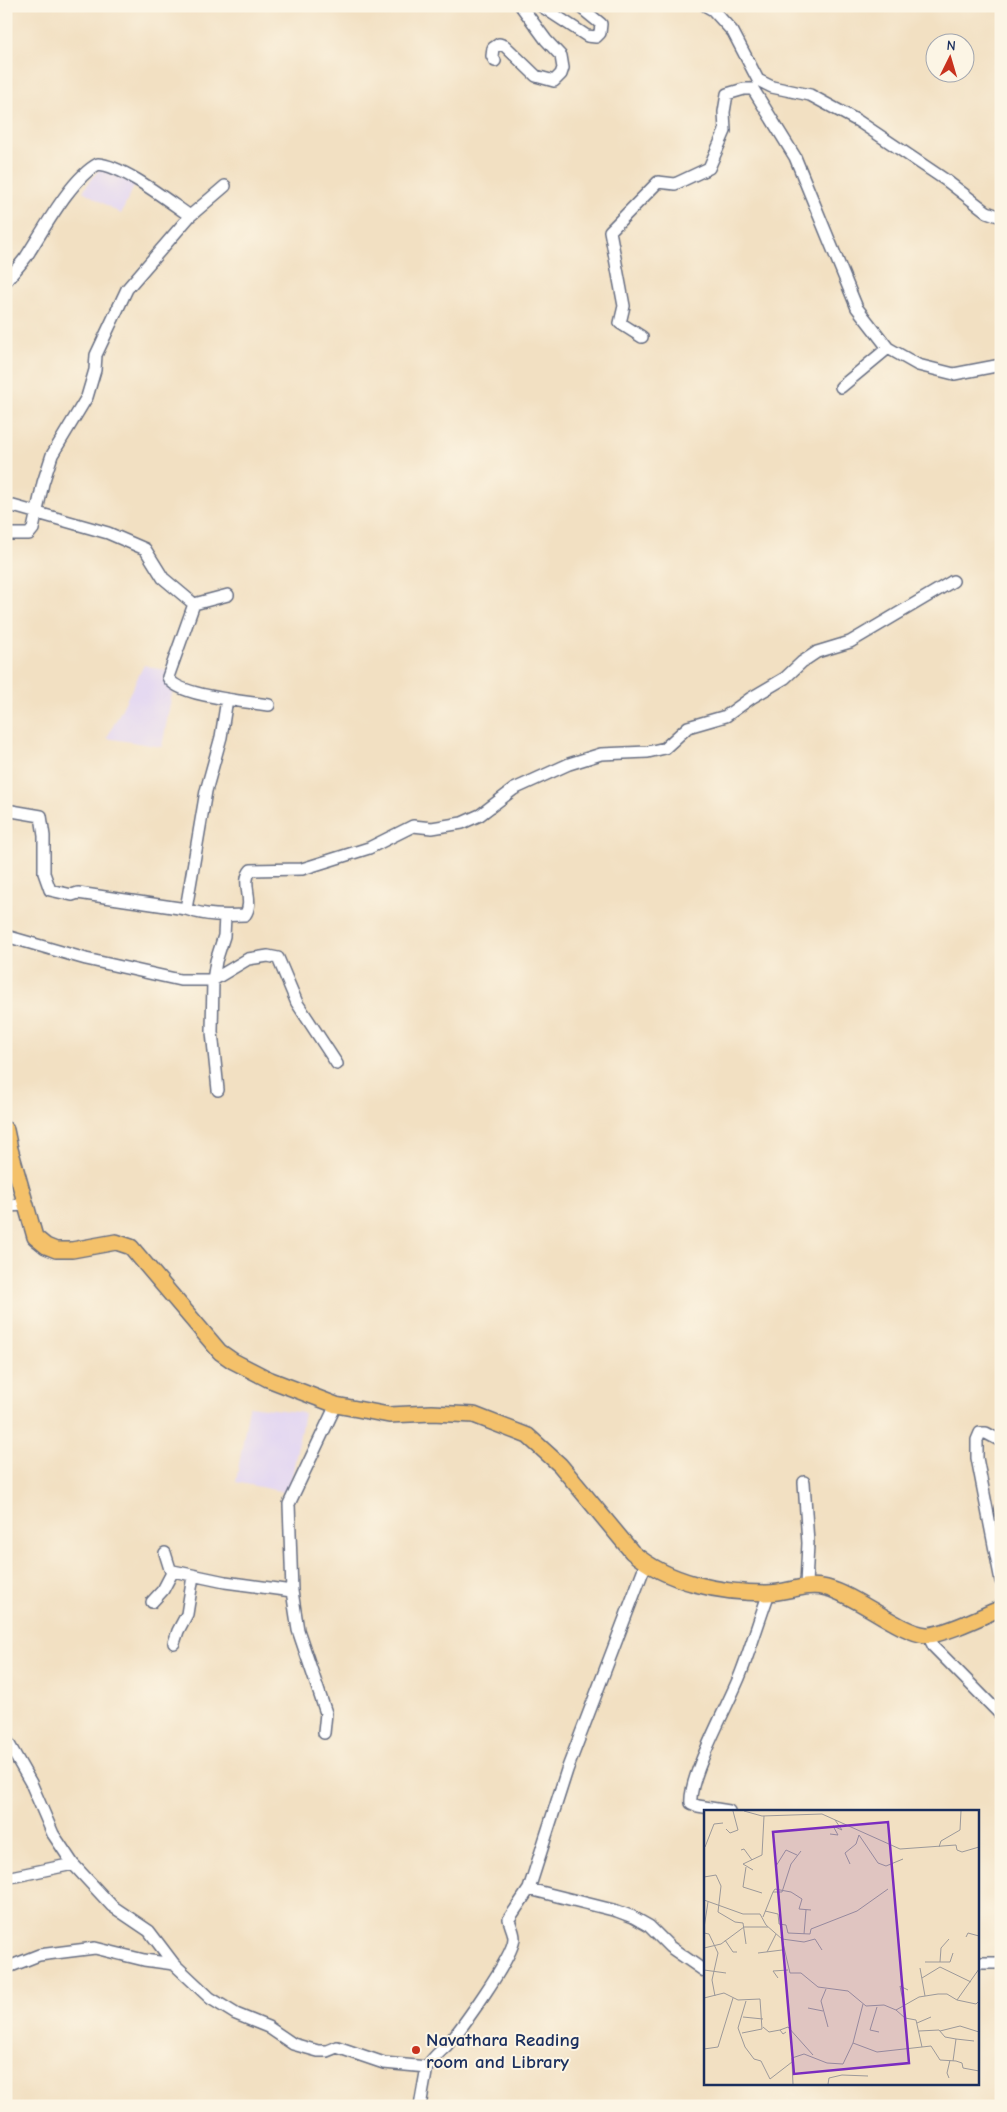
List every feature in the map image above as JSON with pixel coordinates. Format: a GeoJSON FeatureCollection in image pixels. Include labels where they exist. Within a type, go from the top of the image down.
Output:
{"type":"FeatureCollection","features":[{"type":"Feature","properties":{"kind":"main road"},"geometry":{"type":"LineString","coordinates":[[6,1130],[35,1237],[46,1246],[56,1250],[72,1250],[116,1242],[131,1247],[220,1352],[268,1379],[336,1405],[389,1415],[432,1413],[474,1415],[528,1436],[560,1465],[632,1552],[646,1563],[678,1579],[714,1588],[768,1593],[806,1585],[827,1588],[856,1600],[913,1632],[928,1635],[958,1626],[1001,1608]]}},
{"type":"Feature","properties":{"kind":"street"},"geometry":{"type":"LineString","coordinates":[[495,61],[492,56],[493,48],[499,44],[505,46],[536,76],[554,81],[563,68],[561,56],[546,40],[521,6]]}},
{"type":"Feature","properties":{"kind":"street"},"geometry":{"type":"LineString","coordinates":[[541,6],[587,36],[596,37],[600,33],[601,24],[579,6]]}},
{"type":"Feature","properties":{"kind":"street"},"geometry":{"type":"LineString","coordinates":[[706,6],[713,10],[733,32],[755,85],[795,157],[857,308],[888,348],[918,365],[954,374],[1001,365]]}},
{"type":"Feature","properties":{"kind":"street"},"geometry":{"type":"LineString","coordinates":[[642,337],[620,323],[624,306],[610,231],[658,182],[675,184],[709,168],[724,131],[724,112],[727,94],[755,85],[810,95],[858,121],[946,181],[987,212],[1001,217]]}},
{"type":"Feature","properties":{"kind":"street"},"geometry":{"type":"LineString","coordinates":[[6,281],[25,258],[62,203],[86,172],[98,164],[113,167],[140,182],[190,216]]}},
{"type":"Feature","properties":{"kind":"street"},"geometry":{"type":"LineString","coordinates":[[6,534],[29,534],[35,526],[43,482],[52,455],[87,397],[95,370],[96,356],[128,289],[190,216],[225,186]]}},
{"type":"Feature","properties":{"kind":"street"},"geometry":{"type":"LineString","coordinates":[[841,387],[888,348]]}},
{"type":"Feature","properties":{"kind":"street"},"geometry":{"type":"LineString","coordinates":[[6,504],[108,532],[145,549],[163,578],[194,604]]}},
{"type":"Feature","properties":{"kind":"street"},"geometry":{"type":"LineString","coordinates":[[6,810],[40,816],[44,836],[44,873],[50,890],[72,895],[78,893],[186,909],[197,913],[225,916],[245,915],[250,906],[247,888],[248,874],[251,870],[302,869],[368,848],[413,826],[432,828],[462,823],[480,815],[514,790],[569,764],[601,754],[648,752],[664,748],[688,727],[726,716],[750,698],[785,678],[802,662],[817,652],[850,642],[953,581]]}},
{"type":"Feature","properties":{"kind":"street"},"geometry":{"type":"LineString","coordinates":[[194,604],[228,595]]}},
{"type":"Feature","properties":{"kind":"street"},"geometry":{"type":"LineString","coordinates":[[194,604],[168,678],[170,682],[181,689],[227,699],[269,705]]}},
{"type":"Feature","properties":{"kind":"street"},"geometry":{"type":"LineString","coordinates":[[186,909],[206,790],[221,737],[227,699]]}},
{"type":"Feature","properties":{"kind":"street"},"geometry":{"type":"LineString","coordinates":[[218,1090],[212,1032],[213,980],[216,960],[224,936],[225,916]]}},
{"type":"Feature","properties":{"kind":"street"},"geometry":{"type":"LineString","coordinates":[[6,936],[86,959],[180,980],[213,980],[248,959],[268,956],[278,958],[297,1003],[337,1064]]}},
{"type":"Feature","properties":{"kind":"street"},"geometry":{"type":"LineString","coordinates":[[6,1206],[26,1205]]}},
{"type":"Feature","properties":{"kind":"street"},"geometry":{"type":"LineString","coordinates":[[324,1732],[326,1713],[298,1630],[292,1591],[289,1504],[336,1405]]}},
{"type":"Feature","properties":{"kind":"street"},"geometry":{"type":"LineString","coordinates":[[1001,1441],[986,1433],[980,1433],[977,1458],[1001,1581]]}},
{"type":"Feature","properties":{"kind":"street"},"geometry":{"type":"LineString","coordinates":[[804,1482],[808,1543],[806,1585]]}},
{"type":"Feature","properties":{"kind":"street"},"geometry":{"type":"LineString","coordinates":[[165,1553],[170,1569],[173,1571],[193,1576],[292,1591]]}},
{"type":"Feature","properties":{"kind":"street"},"geometry":{"type":"LineString","coordinates":[[420,2106],[426,2067],[447,2044],[499,1971],[510,1950],[514,1938],[509,1919],[529,1890],[567,1770],[646,1563]]}},
{"type":"Feature","properties":{"kind":"street"},"geometry":{"type":"LineString","coordinates":[[152,1602],[163,1590],[173,1571]]}},
{"type":"Feature","properties":{"kind":"street"},"geometry":{"type":"LineString","coordinates":[[174,1643],[187,1614],[193,1576]]}},
{"type":"Feature","properties":{"kind":"street"},"geometry":{"type":"LineString","coordinates":[[723,1810],[691,1803],[690,1794],[741,1674],[768,1593]]}},
{"type":"Feature","properties":{"kind":"street"},"geometry":{"type":"LineString","coordinates":[[928,1635],[934,1647],[1001,1715]]}},
{"type":"Feature","properties":{"kind":"street"},"geometry":{"type":"LineString","coordinates":[[6,1739],[31,1783],[52,1834],[73,1864],[112,1906],[149,1931],[174,1964],[210,1998],[236,2014],[268,2027],[293,2044],[318,2051],[327,2051],[337,2047],[384,2063],[426,2067]]}},
{"type":"Feature","properties":{"kind":"street"},"geometry":{"type":"LineString","coordinates":[[6,1878],[73,1864]]}},
{"type":"Feature","properties":{"kind":"street"},"geometry":{"type":"LineString","coordinates":[[529,1890],[617,1911],[633,1917],[649,1926],[670,1947],[704,1971]]}},
{"type":"Feature","properties":{"kind":"street"},"geometry":{"type":"LineString","coordinates":[[6,1968],[39,1954],[95,1948],[144,1960],[174,1964]]}},
{"type":"Feature","properties":{"kind":"street"},"geometry":{"type":"LineString","coordinates":[[980,1964],[1001,1963]]}},
{"type":"Feature","properties":{"kind":"shaded area"},"geometry":{"type":"Polygon","coordinates":[[[100,168],[135,184],[121,214],[83,191],[100,168]]]}},
{"type":"Feature","properties":{"kind":"shaded area"},"geometry":{"type":"Polygon","coordinates":[[[144,665],[176,673],[162,747],[107,738],[144,665]]]}},
{"type":"Feature","properties":{"kind":"shaded area"},"geometry":{"type":"Polygon","coordinates":[[[249,1406],[304,1413],[289,1493],[236,1482],[249,1406]]]}},
{"type":"Feature","properties":{"kind":"place","name":"Navathara Reading room and Library"},"geometry":{"type":"Point","coordinates":[416,2050]}}]}
